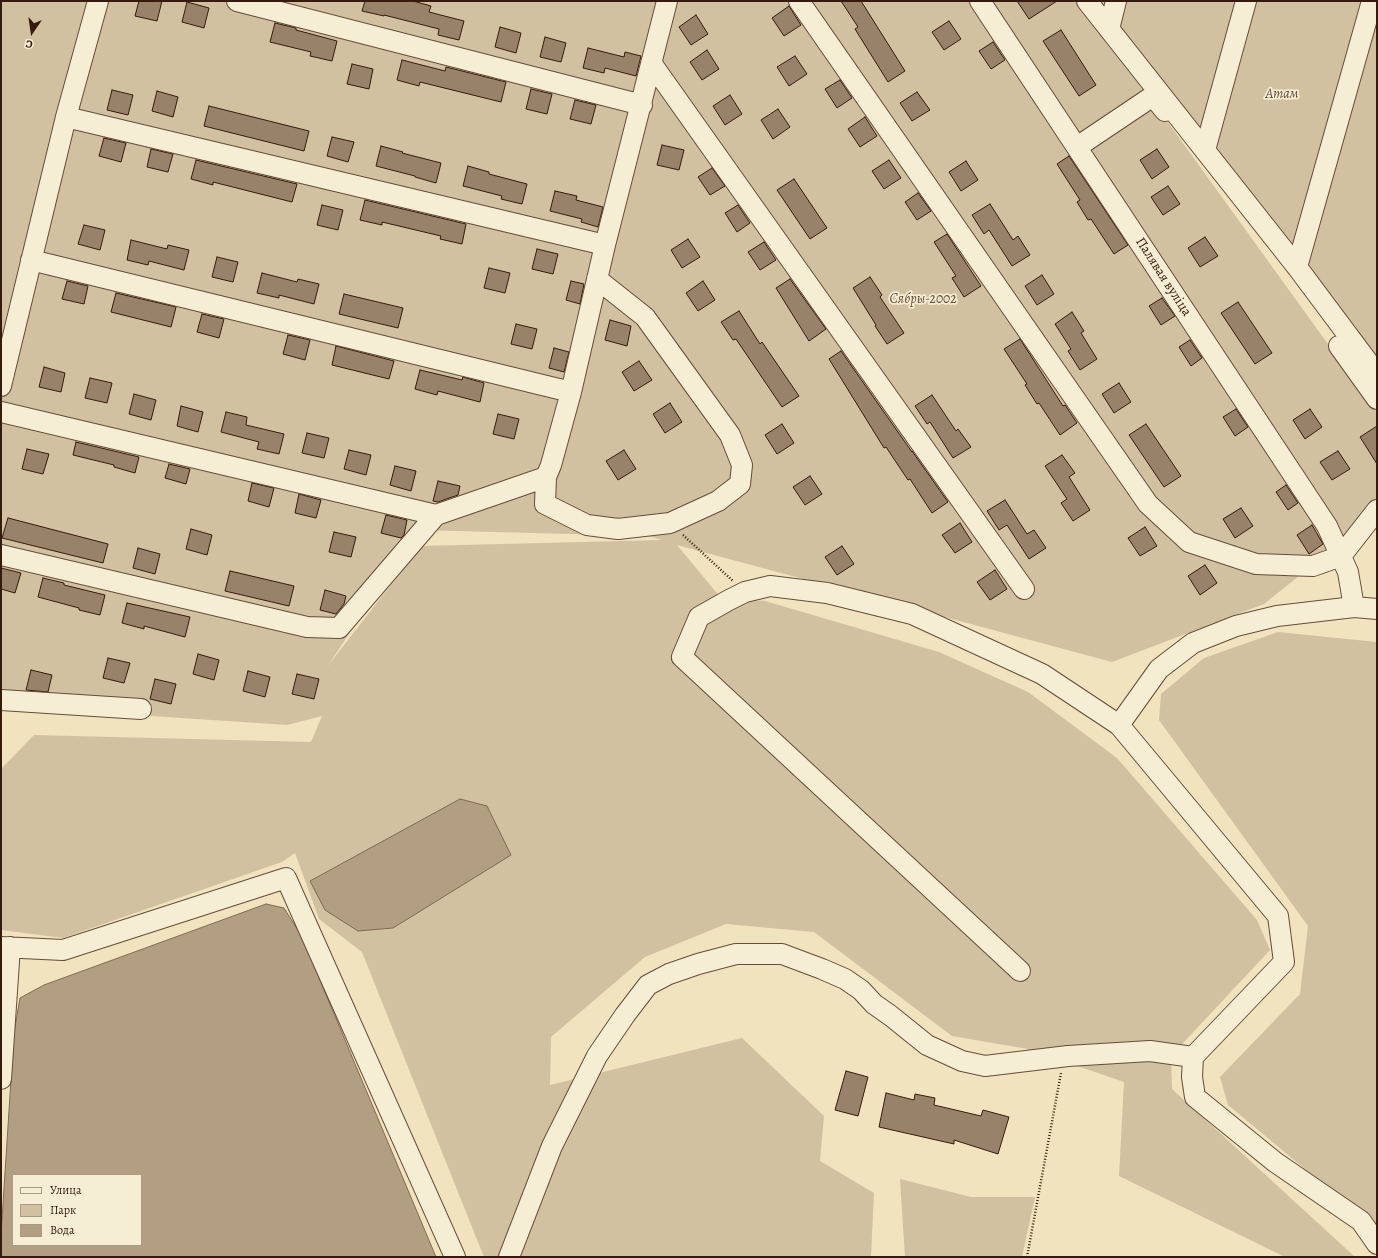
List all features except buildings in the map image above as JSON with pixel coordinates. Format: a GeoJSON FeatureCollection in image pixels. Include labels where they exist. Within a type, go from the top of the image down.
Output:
{"type":"FeatureCollection","features":[{"type":"Feature","properties":{"kind":"street"},"geometry":{"type":"LineString","coordinates":[[1,386],[66,117],[98,1]]}},
{"type":"Feature","properties":{"kind":"street"},"geometry":{"type":"LineString","coordinates":[[237,1],[642,105]]}},
{"type":"Feature","properties":{"kind":"street"},"geometry":{"type":"LineString","coordinates":[[597,279],[645,317],[730,435],[742,465],[740,484],[718,501],[670,523],[618,529],[587,525],[545,504],[546,477],[551,465],[570,392],[604,245],[642,105],[667,1]]}},
{"type":"Feature","properties":{"kind":"street"},"geometry":{"type":"LineString","coordinates":[[799,1],[1148,504],[1189,542],[1256,564],[1313,566],[1341,556],[1377,510]]}},
{"type":"Feature","properties":{"kind":"street","name":"Палявая вуліца"},"geometry":{"type":"LineString","coordinates":[[980,1],[1327,526],[1348,572],[1354,607]]}},
{"type":"Feature","properties":{"kind":"street"},"geometry":{"type":"LineString","coordinates":[[1087,1],[1297,267],[1377,374]]}},
{"type":"Feature","properties":{"kind":"street"},"geometry":{"type":"LineString","coordinates":[[1109,29],[1116,1]]}},
{"type":"Feature","properties":{"kind":"street"},"geometry":{"type":"LineString","coordinates":[[1205,150],[1246,1]]}},
{"type":"Feature","properties":{"kind":"street"},"geometry":{"type":"LineString","coordinates":[[1297,267],[1372,1]]}},
{"type":"Feature","properties":{"kind":"street"},"geometry":{"type":"LineString","coordinates":[[652,64],[1024,589]]}},
{"type":"Feature","properties":{"kind":"street"},"geometry":{"type":"LineString","coordinates":[[1076,147],[1152,96],[1244,214],[1377,399]]}},
{"type":"Feature","properties":{"kind":"street"},"geometry":{"type":"LineString","coordinates":[[66,117],[604,245]]}},
{"type":"Feature","properties":{"kind":"street"},"geometry":{"type":"LineString","coordinates":[[31,260],[570,392]]}},
{"type":"Feature","properties":{"kind":"street"},"geometry":{"type":"LineString","coordinates":[[1,412],[436,515]]}},
{"type":"Feature","properties":{"kind":"street"},"geometry":{"type":"LineString","coordinates":[[1,555],[308,627],[339,628],[436,515],[546,477]]}},
{"type":"Feature","properties":{"kind":"street"},"geometry":{"type":"LineString","coordinates":[[1020,971],[682,657],[699,617],[745,592],[770,586],[827,593],[912,614],[1042,674],[1119,725],[1278,916],[1284,962],[1193,1057],[1192,1077],[1195,1097],[1275,1162],[1361,1221],[1377,1244]]}},
{"type":"Feature","properties":{"kind":"street"},"geometry":{"type":"LineString","coordinates":[[1119,725],[1159,669],[1193,643],[1236,626],[1277,616],[1354,607],[1377,609]]}},
{"type":"Feature","properties":{"kind":"street"},"geometry":{"type":"LineString","coordinates":[[1,700],[141,709]]}},
{"type":"Feature","properties":{"kind":"street"},"geometry":{"type":"LineString","coordinates":[[1,1079],[5,947],[63,950],[286,878],[455,1257]]}},
{"type":"Feature","properties":{"kind":"street"},"geometry":{"type":"LineString","coordinates":[[510,1257],[552,1146],[596,1056],[648,985],[669,974],[698,964],[736,954],[782,954],[845,979],[861,990],[874,1004],[927,1045],[962,1061],[985,1066],[1064,1056],[1150,1052],[1193,1057]]}},
{"type":"Feature","properties":{"kind":"path"},"geometry":{"type":"LineString","coordinates":[[670,523],[745,592]]}},
{"type":"Feature","properties":{"kind":"path"},"geometry":{"type":"LineString","coordinates":[[1027,1257],[1064,1056]]}},
{"type":"Feature","properties":{"kind":"green space","name":"Сябры-2002"},"geometry":{"type":"Polygon","coordinates":[[[1,1],[1077,1],[1115,49],[1377,412],[1377,504],[1350,559],[1304,572],[1264,604],[1112,662],[677,545],[721,598],[765,601],[939,652],[1028,692],[1117,758],[1257,920],[1270,950],[1171,1056],[1172,1089],[1355,1257],[1285,1257],[1119,1176],[1124,1082],[1028,1049],[952,1036],[814,932],[726,924],[645,957],[551,1037],[550,1085],[742,1038],[824,1116],[820,1161],[874,1193],[871,1257],[484,1257],[362,952],[319,919],[295,853],[282,862],[63,938],[1,930],[1,769],[34,735],[311,742],[322,716],[287,725],[1,706],[1,1]],[[418,530],[327,667],[421,546],[662,540],[648,536],[418,530]]]}},
{"type":"Feature","properties":{"kind":"green space","name":"Атам"},"geometry":{"type":"Polygon","coordinates":[[[1086,1],[1377,1],[1377,386],[1086,1]]]}},
{"type":"Feature","properties":{"kind":"green space"},"geometry":{"type":"Polygon","coordinates":[[[1278,632],[1377,642],[1377,1229],[1228,1105],[1220,1077],[1300,994],[1308,926],[1159,720],[1161,694],[1204,658],[1278,632]]]}},
{"type":"Feature","properties":{"kind":"green space"},"geometry":{"type":"Polygon","coordinates":[[[900,1179],[971,1197],[1035,1197],[1022,1257],[905,1257],[900,1179]]]}},
{"type":"Feature","properties":{"kind":"water"},"geometry":{"type":"Polygon","coordinates":[[[460,799],[487,806],[511,855],[393,928],[358,931],[325,910],[310,881],[460,799]]]}},
{"type":"Feature","properties":{"kind":"water"},"geometry":{"type":"Polygon","coordinates":[[[266,904],[284,908],[301,935],[436,1257],[1,1257],[1,1235],[14,1033],[20,998],[44,985],[266,904]]]}}]}
